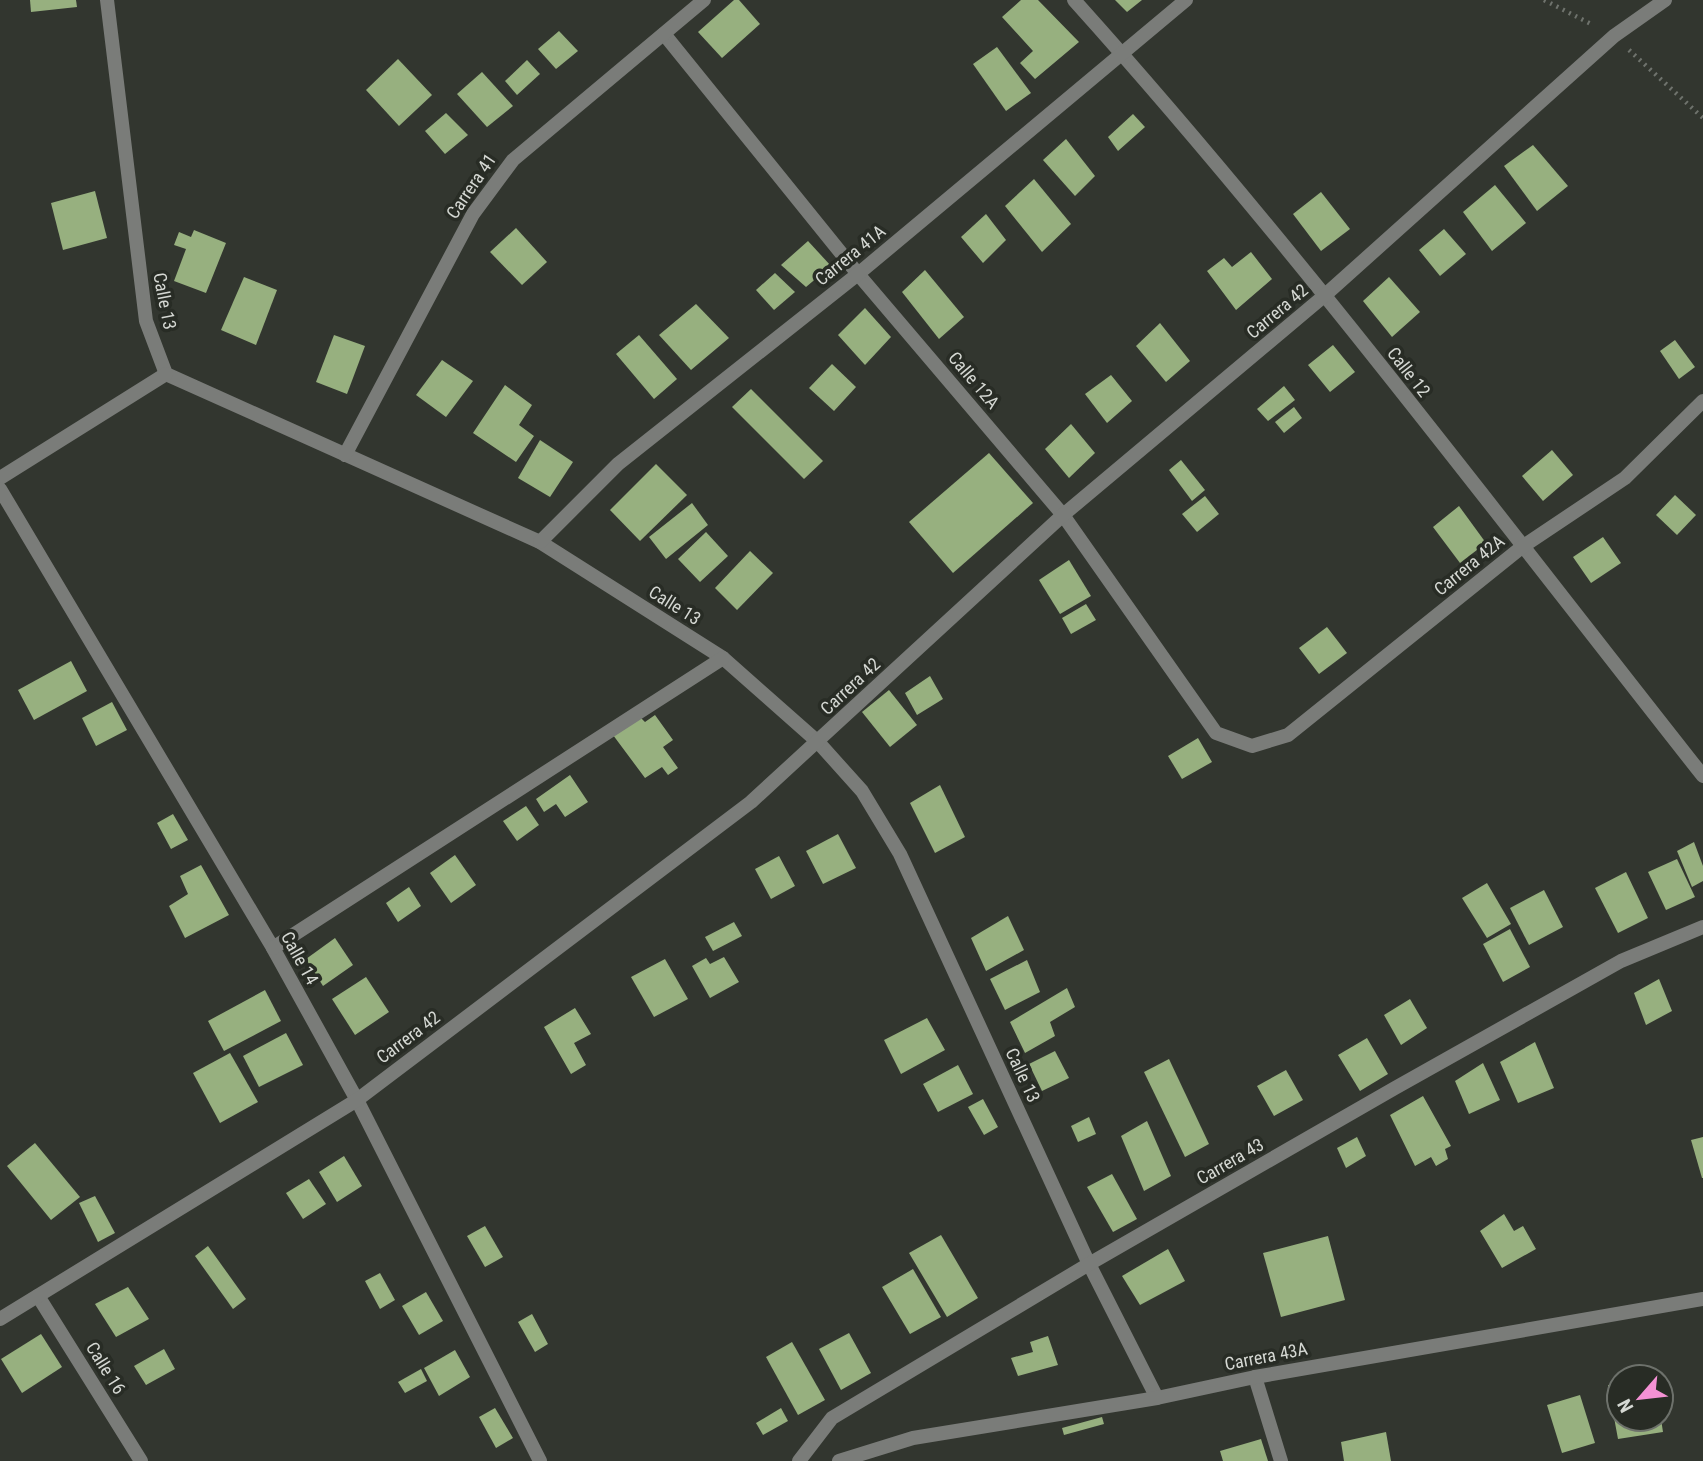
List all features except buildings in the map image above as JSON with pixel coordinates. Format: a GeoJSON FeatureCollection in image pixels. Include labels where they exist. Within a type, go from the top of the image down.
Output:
{"type":"FeatureCollection","features":[{"type":"Feature","properties":{"kind":"street","name":"Calle 13"},"geometry":{"type":"LineString","coordinates":[[107,0],[146,321],[166,374],[540,542],[723,658],[818,742],[862,791],[900,854],[1089,1264],[1157,1398]]}},
{"type":"Feature","properties":{"kind":"street","name":"Carrera 41"},"geometry":{"type":"LineString","coordinates":[[345,455],[472,214],[513,160],[704,0]]}},
{"type":"Feature","properties":{"kind":"street","name":"Calle 12"},"geometry":{"type":"LineString","coordinates":[[1074,0],[1123,54],[1324,296],[1703,776]]}},
{"type":"Feature","properties":{"kind":"street","name":"Carrera 41A"},"geometry":{"type":"LineString","coordinates":[[540,542],[618,464],[858,274],[1186,0]]}},
{"type":"Feature","properties":{"kind":"street","name":"Carrera 42"},"geometry":{"type":"LineString","coordinates":[[0,1319],[357,1100],[751,802],[1063,515],[1324,296],[1614,36],[1665,0]]}},
{"type":"Feature","properties":{"kind":"street","name":"Calle 12A"},"geometry":{"type":"LineString","coordinates":[[664,34],[858,274],[1063,515],[1216,733],[1252,746]]}},
{"type":"Feature","properties":{"kind":"street"},"geometry":{"type":"LineString","coordinates":[[0,478],[166,374]]}},
{"type":"Feature","properties":{"kind":"street","name":"Carrera 42A"},"geometry":{"type":"LineString","coordinates":[[1252,746],[1288,735],[1522,547],[1625,478],[1703,401]]}},
{"type":"Feature","properties":{"kind":"street","name":"Calle 14"},"geometry":{"type":"LineString","coordinates":[[0,489],[273,948],[357,1100],[540,1461]]}},
{"type":"Feature","properties":{"kind":"street"},"geometry":{"type":"LineString","coordinates":[[273,948],[723,658]]}},
{"type":"Feature","properties":{"kind":"street","name":"Carrera 43"},"geometry":{"type":"LineString","coordinates":[[799,1461],[832,1418],[1089,1264],[1621,961],[1703,927]]}},
{"type":"Feature","properties":{"kind":"street","name":"Calle 16"},"geometry":{"type":"LineString","coordinates":[[38,1296],[141,1461]]}},
{"type":"Feature","properties":{"kind":"street","name":"Carrera 43A"},"geometry":{"type":"LineString","coordinates":[[839,1461],[913,1438],[1157,1398],[1255,1377],[1703,1299]]}},
{"type":"Feature","properties":{"kind":"street"},"geometry":{"type":"LineString","coordinates":[[1255,1377],[1282,1461]]}}]}
